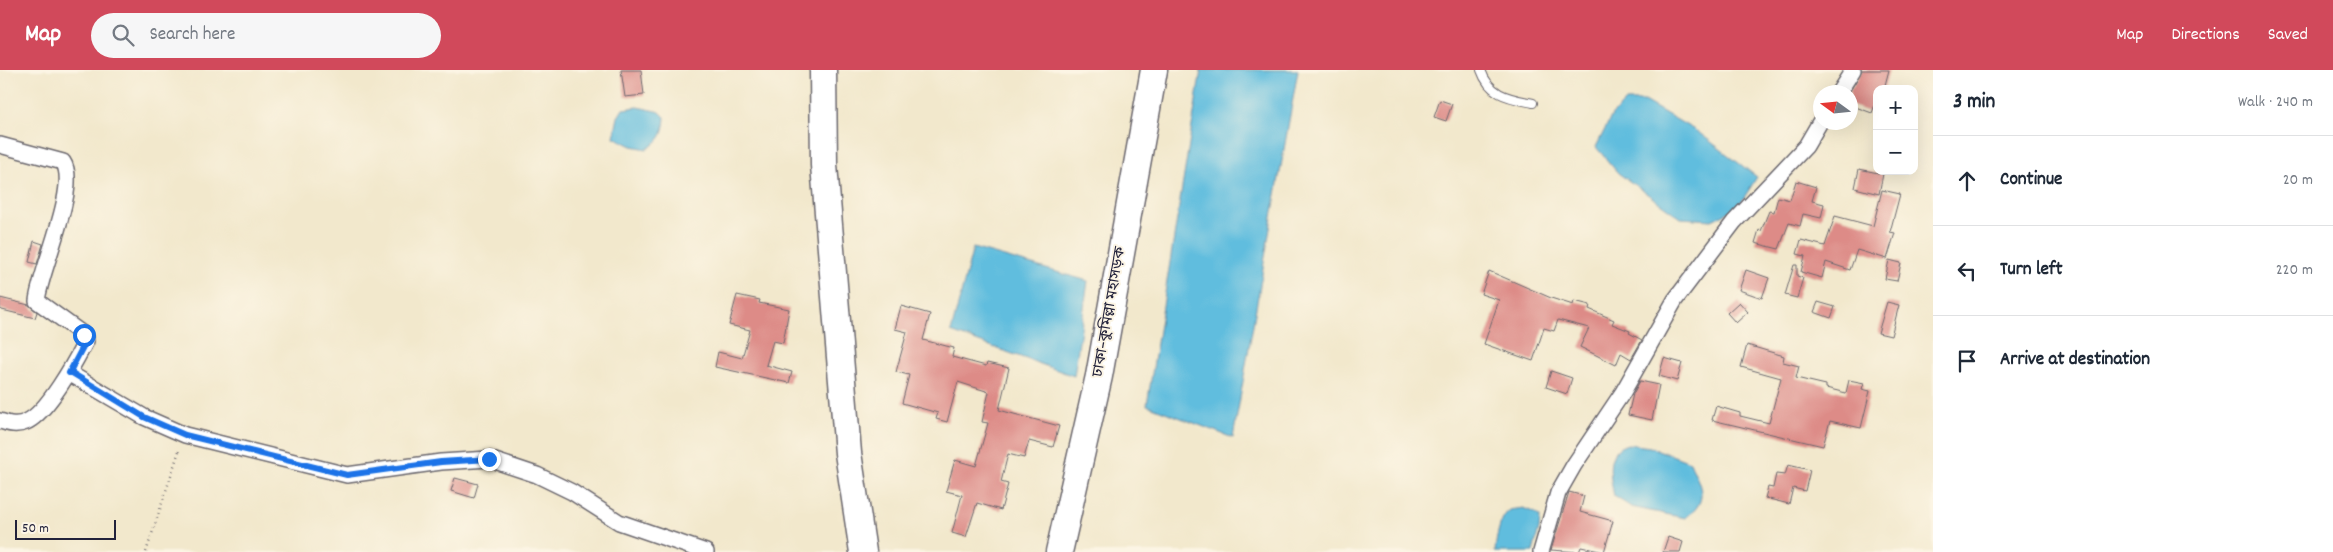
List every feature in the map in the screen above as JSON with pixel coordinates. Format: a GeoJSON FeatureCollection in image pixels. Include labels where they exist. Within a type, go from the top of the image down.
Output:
{"type":"FeatureCollection","features":[{"type":"Feature","properties":{"kind":"highway"},"geometry":{"type":"LineString","coordinates":[[822,70],[824,165],[842,387],[848,453],[863,552]]}},
{"type":"Feature","properties":{"kind":"highway","name":"ঢাকা–কুমিল্লা মহাসড়ক"},"geometry":{"type":"LineString","coordinates":[[1059,552],[1099,376],[1154,70]]}},
{"type":"Feature","properties":{"kind":"street"},"geometry":{"type":"LineString","coordinates":[[1843,85],[1853,70]]}},
{"type":"Feature","properties":{"kind":"street"},"geometry":{"type":"LineString","coordinates":[[1541,552],[1558,493],[1574,465],[1623,392],[1675,300],[1734,222],[1806,146],[1815,130]]}},
{"type":"Feature","properties":{"kind":"street"},"geometry":{"type":"LineString","coordinates":[[0,145],[63,162],[68,172],[65,203],[37,301],[86,338],[69,373],[39,415],[25,422],[11,425],[0,421]]}},
{"type":"Feature","properties":{"kind":"street"},"geometry":{"type":"LineString","coordinates":[[69,373],[72,373],[144,417],[185,435],[347,475],[441,462],[489,459],[537,474],[572,492],[619,522],[706,552]]}},
{"type":"Feature","properties":{"kind":"lane"},"geometry":{"type":"LineString","coordinates":[[1481,70],[1484,80],[1493,91],[1511,98],[1533,103]]}},
{"type":"Feature","properties":{"kind":"path"},"geometry":{"type":"LineString","coordinates":[[146,552],[185,435]]}},
{"type":"Feature","properties":{"kind":"water"},"geometry":{"type":"Polygon","coordinates":[[[1201,70],[1298,70],[1233,438],[1147,405],[1201,70]]]}},
{"type":"Feature","properties":{"kind":"water"},"geometry":{"type":"Polygon","coordinates":[[[1626,101],[1644,101],[1698,132],[1757,177],[1738,207],[1712,220],[1681,218],[1618,173],[1596,147],[1612,115],[1626,101]]]}},
{"type":"Feature","properties":{"kind":"water"},"geometry":{"type":"Polygon","coordinates":[[[638,107],[660,112],[665,117],[661,136],[656,143],[647,149],[632,146],[614,137],[618,117],[623,109],[638,107]]]}},
{"type":"Feature","properties":{"kind":"water"},"geometry":{"type":"Polygon","coordinates":[[[973,248],[1088,281],[1074,376],[951,332],[973,248]]]}},
{"type":"Feature","properties":{"kind":"water"},"geometry":{"type":"Polygon","coordinates":[[[1628,444],[1650,447],[1690,462],[1700,486],[1701,499],[1693,511],[1685,518],[1631,507],[1614,496],[1610,465],[1615,452],[1620,447],[1628,444]]]}},
{"type":"Feature","properties":{"kind":"water"},"geometry":{"type":"Polygon","coordinates":[[[1523,508],[1540,517],[1533,552],[1495,552],[1499,529],[1506,513],[1510,510],[1523,508]]]}},
{"type":"Feature","properties":{"kind":"building"},"geometry":{"type":"Polygon","coordinates":[[[621,70],[641,70],[644,95],[625,97],[621,70]]]}},
{"type":"Feature","properties":{"kind":"building"},"geometry":{"type":"Polygon","coordinates":[[[1862,70],[1889,70],[1885,85],[1873,85],[1872,113],[1858,108],[1858,85],[1853,85],[1862,70]]]}},
{"type":"Feature","properties":{"kind":"building"},"geometry":{"type":"Polygon","coordinates":[[[1440,100],[1452,104],[1446,121],[1434,117],[1440,100]]]}},
{"type":"Feature","properties":{"kind":"building"},"geometry":{"type":"Polygon","coordinates":[[[1859,169],[1873,172],[1873,175],[1883,175],[1879,194],[1855,188],[1859,169]]]}},
{"type":"Feature","properties":{"kind":"building"},"geometry":{"type":"Polygon","coordinates":[[[1796,181],[1816,187],[1812,201],[1824,204],[1821,218],[1803,214],[1800,226],[1789,223],[1779,249],[1755,243],[1759,230],[1761,231],[1769,211],[1774,212],[1778,197],[1790,200],[1796,181]]]}},
{"type":"Feature","properties":{"kind":"building"},"geometry":{"type":"Polygon","coordinates":[[[1882,190],[1900,194],[1890,232],[1895,233],[1887,259],[1857,250],[1850,270],[1826,262],[1822,278],[1801,272],[1805,256],[1797,254],[1801,240],[1825,246],[1835,216],[1873,226],[1882,190]]]}},
{"type":"Feature","properties":{"kind":"building"},"geometry":{"type":"Polygon","coordinates":[[[34,241],[43,244],[37,264],[29,262],[34,241]]]}},
{"type":"Feature","properties":{"kind":"building"},"geometry":{"type":"Polygon","coordinates":[[[1889,260],[1901,263],[1897,281],[1885,279],[1889,260]]]}},
{"type":"Feature","properties":{"kind":"building"},"geometry":{"type":"Polygon","coordinates":[[[1794,265],[1797,265],[1797,276],[1803,278],[1797,298],[1785,295],[1794,265]]]}},
{"type":"Feature","properties":{"kind":"building"},"geometry":{"type":"Polygon","coordinates":[[[1746,270],[1769,278],[1762,298],[1739,290],[1746,270]]]}},
{"type":"Feature","properties":{"kind":"building"},"geometry":{"type":"Polygon","coordinates":[[[1489,271],[1551,298],[1573,305],[1574,301],[1590,305],[1589,309],[1614,320],[1612,324],[1630,331],[1629,333],[1642,340],[1631,359],[1621,353],[1616,365],[1580,347],[1589,328],[1558,320],[1554,331],[1544,328],[1533,361],[1484,344],[1499,300],[1481,294],[1489,271]]]}},
{"type":"Feature","properties":{"kind":"building"},"geometry":{"type":"Polygon","coordinates":[[[737,295],[760,300],[759,303],[789,309],[783,343],[773,341],[766,365],[792,372],[789,383],[715,367],[718,352],[742,358],[750,330],[729,325],[737,295]]]}},
{"type":"Feature","properties":{"kind":"building"},"geometry":{"type":"Polygon","coordinates":[[[0,298],[29,305],[37,312],[35,318],[2,310],[0,308],[0,298]]]}},
{"type":"Feature","properties":{"kind":"building"},"geometry":{"type":"Polygon","coordinates":[[[1739,302],[1748,312],[1736,323],[1727,313],[1739,302]]]}},
{"type":"Feature","properties":{"kind":"building"},"geometry":{"type":"Polygon","coordinates":[[[1818,302],[1835,307],[1831,318],[1814,312],[1818,302]]]}},
{"type":"Feature","properties":{"kind":"building"},"geometry":{"type":"Polygon","coordinates":[[[1887,302],[1899,305],[1891,336],[1878,333],[1887,302]]]}},
{"type":"Feature","properties":{"kind":"building"},"geometry":{"type":"Polygon","coordinates":[[[901,306],[930,314],[923,340],[954,348],[952,357],[986,366],[987,363],[1009,368],[999,410],[1059,426],[1053,447],[1029,441],[1024,458],[1008,454],[1001,482],[1008,484],[1001,510],[977,503],[966,537],[952,533],[962,495],[946,491],[955,460],[976,466],[988,423],[982,422],[989,392],[958,382],[947,422],[936,419],[938,413],[902,403],[909,375],[896,372],[907,332],[895,329],[901,306]]]}},
{"type":"Feature","properties":{"kind":"building"},"geometry":{"type":"Polygon","coordinates":[[[1747,345],[1784,356],[1783,362],[1799,366],[1796,378],[1826,385],[1826,388],[1846,393],[1849,380],[1864,383],[1862,389],[1870,391],[1861,428],[1830,421],[1823,446],[1712,420],[1716,406],[1740,413],[1740,416],[1769,423],[1781,378],[1741,367],[1747,345]]]}},
{"type":"Feature","properties":{"kind":"building"},"geometry":{"type":"Polygon","coordinates":[[[1664,358],[1682,363],[1677,381],[1659,376],[1664,358]]]}},
{"type":"Feature","properties":{"kind":"building"},"geometry":{"type":"Polygon","coordinates":[[[1551,371],[1572,378],[1567,394],[1546,387],[1551,371]]]}},
{"type":"Feature","properties":{"kind":"building"},"geometry":{"type":"Polygon","coordinates":[[[1640,381],[1659,385],[1652,420],[1628,415],[1633,394],[1640,381]]]}},
{"type":"Feature","properties":{"kind":"building"},"geometry":{"type":"Polygon","coordinates":[[[1788,465],[1810,470],[1805,491],[1793,488],[1789,504],[1765,498],[1768,487],[1773,488],[1776,474],[1785,475],[1788,465]]]}},
{"type":"Feature","properties":{"kind":"building"},"geometry":{"type":"Polygon","coordinates":[[[455,478],[478,484],[474,498],[451,491],[455,478]]]}},
{"type":"Feature","properties":{"kind":"building"},"geometry":{"type":"Polygon","coordinates":[[[1569,492],[1584,496],[1580,512],[1613,521],[1604,552],[1581,547],[1579,552],[1551,550],[1569,492]]]}},
{"type":"Feature","properties":{"kind":"building"},"geometry":{"type":"Polygon","coordinates":[[[1668,537],[1683,542],[1680,552],[1663,552],[1668,537]]]}},
{"type":"Feature","properties":{"kind":"route"},"geometry":{"type":"LineString","coordinates":[[84,335],[86,341],[69,373],[72,373],[144,417],[185,435],[347,475],[441,462],[489,459]]}}]}
